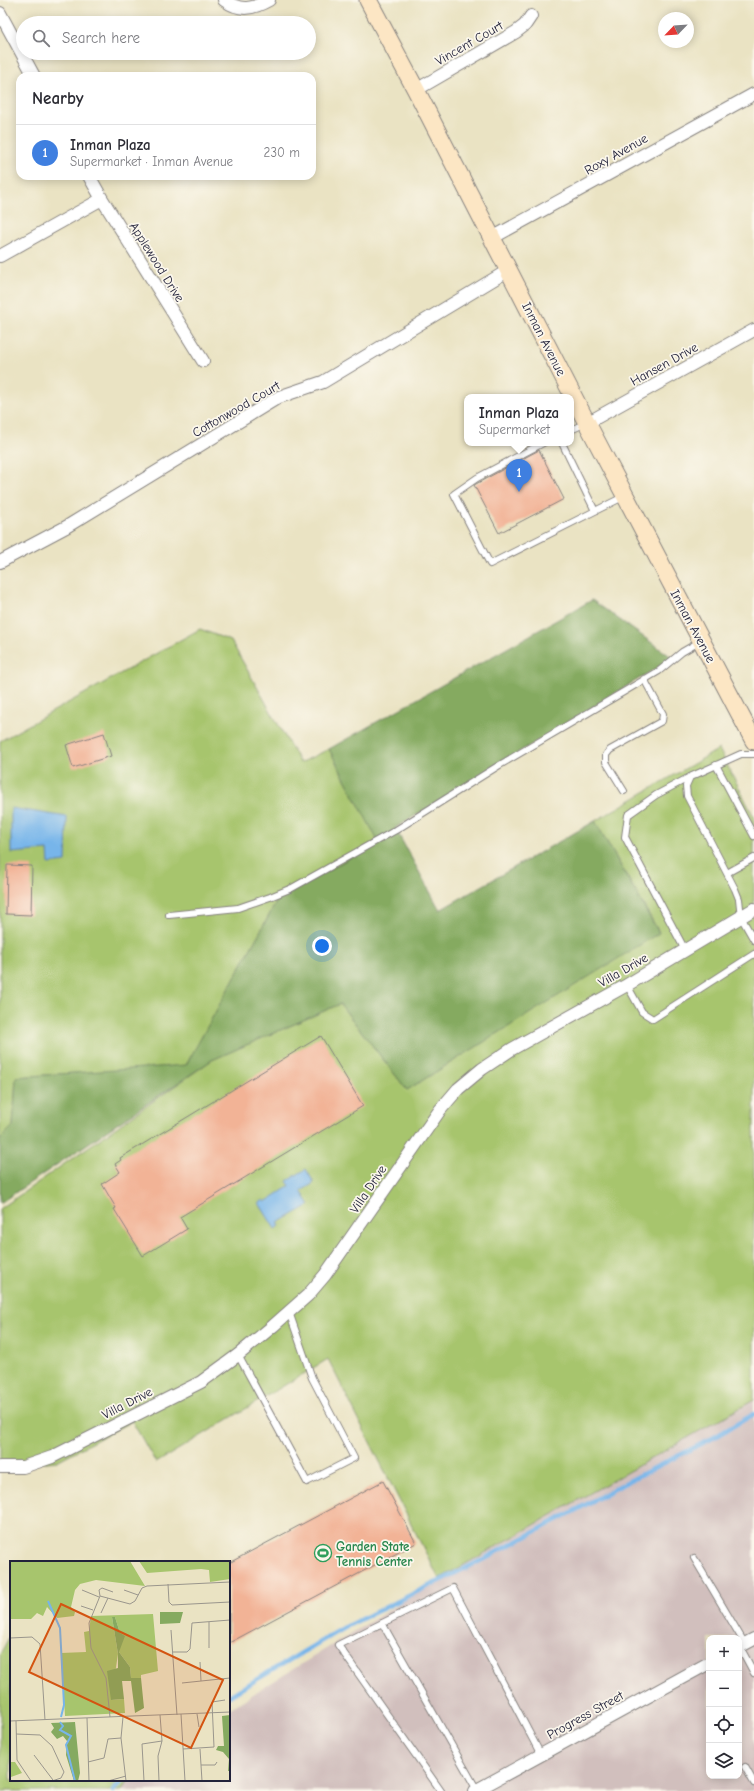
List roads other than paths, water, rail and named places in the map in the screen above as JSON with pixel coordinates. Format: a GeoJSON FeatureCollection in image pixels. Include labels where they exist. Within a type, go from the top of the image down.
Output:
{"type":"FeatureCollection","features":[{"type":"Feature","properties":{"kind":"main road","name":"Inman Avenue"},"geometry":{"type":"LineString","coordinates":[[368,0],[573,394]]}},
{"type":"Feature","properties":{"kind":"main road","name":"Inman Avenue"},"geometry":{"type":"LineString","coordinates":[[574,395],[754,741]]}},
{"type":"Feature","properties":{"kind":"street"},"geometry":{"type":"LineString","coordinates":[[224,0],[231,5],[249,9],[260,6],[269,0]]}},
{"type":"Feature","properties":{"kind":"street"},"geometry":{"type":"LineString","coordinates":[[0,13],[16,43]]}},
{"type":"Feature","properties":{"kind":"street","name":"Vincent Court"},"geometry":{"type":"LineString","coordinates":[[416,90],[516,32],[525,25],[531,16]]}},
{"type":"Feature","properties":{"kind":"street"},"geometry":{"type":"LineString","coordinates":[[25,60],[32,72]]}},
{"type":"Feature","properties":{"kind":"street","name":"Roxy Avenue"},"geometry":{"type":"LineString","coordinates":[[492,238],[754,94]]}},
{"type":"Feature","properties":{"kind":"street","name":"Applewood Drive"},"geometry":{"type":"LineString","coordinates":[[91,180],[203,361]]}},
{"type":"Feature","properties":{"kind":"street"},"geometry":{"type":"LineString","coordinates":[[0,256],[102,199]]}},
{"type":"Feature","properties":{"kind":"street","name":"Cottonwood Court"},"geometry":{"type":"LineString","coordinates":[[0,562],[66,528],[279,397],[323,382],[508,270]]}},
{"type":"Feature","properties":{"kind":"street","name":"Hansen Drive"},"geometry":{"type":"LineString","coordinates":[[588,422],[754,330]]}},
{"type":"Feature","properties":{"kind":"street","name":"Villa Drive"},"geometry":{"type":"LineString","coordinates":[[0,1468],[23,1467],[52,1457],[201,1382],[238,1356],[308,1295],[325,1275],[440,1110],[458,1089],[482,1069],[512,1049],[627,985],[754,909]]}},
{"type":"Feature","properties":{"kind":"street","name":"Progress Street"},"geometry":{"type":"LineString","coordinates":[[476,1790],[706,1665]]}},
{"type":"Feature","properties":{"kind":"lane"},"geometry":{"type":"LineString","coordinates":[[574,429],[588,422]]}},
{"type":"Feature","properties":{"kind":"lane"},"geometry":{"type":"LineString","coordinates":[[537,446],[477,478],[454,494],[490,564],[626,496]]}},
{"type":"Feature","properties":{"kind":"lane"},"geometry":{"type":"LineString","coordinates":[[564,446],[596,511]]}},
{"type":"Feature","properties":{"kind":"lane"},"geometry":{"type":"LineString","coordinates":[[169,915],[238,908],[292,888],[396,830],[487,773],[659,671],[682,652],[701,641]]}},
{"type":"Feature","properties":{"kind":"lane"},"geometry":{"type":"LineString","coordinates":[[624,791],[606,762],[606,755],[610,750],[662,721],[664,714],[644,679]]}},
{"type":"Feature","properties":{"kind":"lane"},"geometry":{"type":"LineString","coordinates":[[685,950],[625,837],[628,815],[656,795],[690,777],[741,754],[754,754]]}},
{"type":"Feature","properties":{"kind":"lane"},"geometry":{"type":"LineString","coordinates":[[716,765],[754,836]]}},
{"type":"Feature","properties":{"kind":"lane"},"geometry":{"type":"LineString","coordinates":[[690,777],[686,786],[687,796],[727,873],[739,899],[741,917],[754,940]]}},
{"type":"Feature","properties":{"kind":"lane"},"geometry":{"type":"LineString","coordinates":[[727,873],[754,858]]}},
{"type":"Feature","properties":{"kind":"lane"},"geometry":{"type":"LineString","coordinates":[[627,985],[642,1012],[653,1018],[754,954]]}},
{"type":"Feature","properties":{"kind":"lane"},"geometry":{"type":"LineString","coordinates":[[238,1356],[307,1482],[354,1458],[312,1378],[289,1312]]}},
{"type":"Feature","properties":{"kind":"lane"},"geometry":{"type":"LineString","coordinates":[[694,1558],[744,1644],[754,1673]]}},
{"type":"Feature","properties":{"kind":"lane"},"geometry":{"type":"LineString","coordinates":[[441,1791],[338,1645],[454,1588],[542,1755]]}},
{"type":"Feature","properties":{"kind":"lane"},"geometry":{"type":"LineString","coordinates":[[382,1624],[476,1790]]}},
{"type":"Feature","properties":{"kind":"lane"},"geometry":{"type":"LineString","coordinates":[[745,1767],[754,1783]]}},
{"type":"Feature","properties":{"kind":"water"},"geometry":{"type":"Polygon","coordinates":[[[11,808],[67,817],[66,862],[49,864],[48,850],[11,853],[11,808]]]}},
{"type":"Feature","properties":{"kind":"water"},"geometry":{"type":"Polygon","coordinates":[[[306,1169],[314,1183],[301,1191],[310,1205],[278,1223],[280,1226],[275,1229],[259,1203],[264,1200],[265,1202],[290,1186],[287,1181],[306,1169]]]}},
{"type":"Feature","properties":{"kind":"waterway"},"geometry":{"type":"LineString","coordinates":[[230,1695],[345,1627],[478,1562],[625,1483],[711,1439],[754,1414]]}},
{"type":"Feature","properties":{"kind":"waterway"},"geometry":{"type":"LineString","coordinates":[[113,1791],[122,1781]]}},
{"type":"Feature","properties":{"kind":"place","name":"Inman Plaza"},"geometry":{"type":"Point","coordinates":[519,492]}},
{"type":"Feature","properties":{"kind":"place","name":"Garden State Tennis Center"},"geometry":{"type":"Point","coordinates":[323,1553]}}]}
